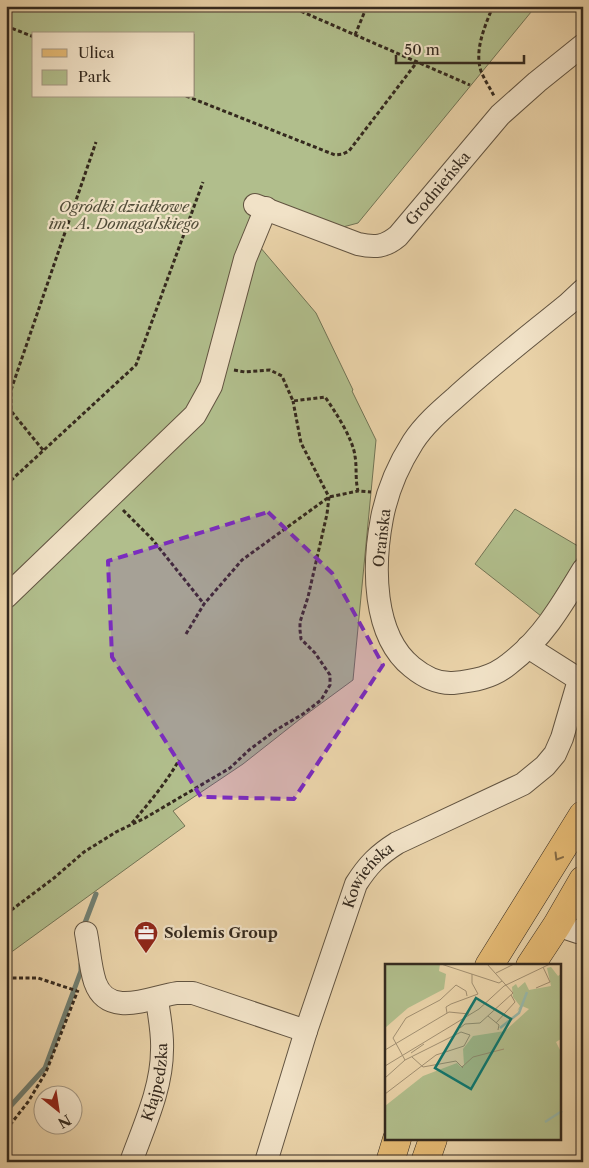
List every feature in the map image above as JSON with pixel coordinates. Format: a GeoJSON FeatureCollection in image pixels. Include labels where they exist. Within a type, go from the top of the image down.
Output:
{"type":"FeatureCollection","features":[{"type":"Feature","properties":{"kind":"main road"},"geometry":{"type":"LineString","coordinates":[[491,964],[580,817]]}},
{"type":"Feature","properties":{"kind":"main road"},"geometry":{"type":"LineString","coordinates":[[532,964],[570,928],[583,880]]}},
{"type":"Feature","properties":{"kind":"main road"},"geometry":{"type":"LineString","coordinates":[[390,1162],[397,1140]]}},
{"type":"Feature","properties":{"kind":"main road"},"geometry":{"type":"LineString","coordinates":[[425,1162],[433,1140]]}},
{"type":"Feature","properties":{"kind":"street","name":"Grodnieńska"},"geometry":{"type":"LineString","coordinates":[[216,366],[260,207],[358,244],[372,247],[382,246],[392,241],[500,115],[583,45]]}},
{"type":"Feature","properties":{"kind":"street","name":"Orańska"},"geometry":{"type":"LineString","coordinates":[[583,290],[470,384],[431,420],[414,441],[388,495],[382,518],[378,564],[378,591],[382,620],[390,640],[401,658],[419,672],[433,680],[447,683],[475,680],[492,675],[508,665],[528,647],[558,612],[583,570]]}},
{"type":"Feature","properties":{"kind":"street"},"geometry":{"type":"LineString","coordinates":[[6,597],[195,415],[211,386],[216,366]]}},
{"type":"Feature","properties":{"kind":"street","name":"Kowieńska"},"geometry":{"type":"LineString","coordinates":[[266,1162],[306,1031],[356,884],[367,868],[380,854],[397,843],[523,784],[545,766],[555,754],[581,681],[528,647]]}},
{"type":"Feature","properties":{"kind":"street"},"geometry":{"type":"LineString","coordinates":[[86,932],[95,981],[101,995],[113,1002],[127,1004],[157,1000],[177,993],[193,992],[306,1031]]}},
{"type":"Feature","properties":{"kind":"street","name":"Kłajpedzka"},"geometry":{"type":"LineString","coordinates":[[131,1162],[153,1101],[161,1065],[162,1049],[157,1000]]}},
{"type":"Feature","properties":{"kind":"path"},"geometry":{"type":"LineString","coordinates":[[289,6],[470,84]]}},
{"type":"Feature","properties":{"kind":"path"},"geometry":{"type":"LineString","coordinates":[[356,35],[366,6]]}},
{"type":"Feature","properties":{"kind":"path"},"geometry":{"type":"LineString","coordinates":[[493,6],[480,44],[479,60],[482,71],[496,99]]}},
{"type":"Feature","properties":{"kind":"path"},"geometry":{"type":"LineString","coordinates":[[6,26],[32,36]]}},
{"type":"Feature","properties":{"kind":"path"},"geometry":{"type":"LineString","coordinates":[[191,98],[335,155],[343,154],[349,151],[417,62]]}},
{"type":"Feature","properties":{"kind":"path"},"geometry":{"type":"LineString","coordinates":[[43,450],[11,411],[11,390],[96,142]]}},
{"type":"Feature","properties":{"kind":"path"},"geometry":{"type":"LineString","coordinates":[[6,484],[136,365],[203,182]]}},
{"type":"Feature","properties":{"kind":"path"},"geometry":{"type":"LineString","coordinates":[[6,914],[54,878],[84,852],[230,768],[263,740],[303,714],[320,700],[330,685],[330,675],[315,653],[301,639],[300,630],[300,622],[308,598],[327,514],[329,497],[301,443],[293,401],[282,376],[270,370],[245,372],[216,366]]}},
{"type":"Feature","properties":{"kind":"path"},"geometry":{"type":"LineString","coordinates":[[293,401],[325,397],[336,414],[355,454],[358,491]]}},
{"type":"Feature","properties":{"kind":"path"},"geometry":{"type":"LineString","coordinates":[[186,634],[204,604],[242,560],[329,497],[358,491],[388,495]]}},
{"type":"Feature","properties":{"kind":"path"},"geometry":{"type":"LineString","coordinates":[[109,498],[152,538],[204,604]]}},
{"type":"Feature","properties":{"kind":"path"},"geometry":{"type":"LineString","coordinates":[[130,826],[152,800],[179,760]]}},
{"type":"Feature","properties":{"kind":"path"},"geometry":{"type":"LineString","coordinates":[[6,1130],[28,1102],[46,1072],[90,957]]}},
{"type":"Feature","properties":{"kind":"path"},"geometry":{"type":"LineString","coordinates":[[6,978],[38,978],[77,991]]}},
{"type":"Feature","properties":{"kind":"highlighted area"},"geometry":{"type":"Polygon","coordinates":[[[268,512],[332,573],[383,665],[294,799],[201,797],[112,657],[108,561],[268,512]]]}},
{"type":"Feature","properties":{"kind":"green space","name":"Ogródki działkowe im. A. Domagalskiego"},"geometry":{"type":"Polygon","coordinates":[[[6,6],[536,6],[358,223],[343,227],[278,202],[260,247],[316,313],[376,440],[353,680],[243,764],[173,811],[185,826],[6,956],[6,6]]]}},
{"type":"Feature","properties":{"kind":"green space"},"geometry":{"type":"Polygon","coordinates":[[[515,509],[583,549],[541,616],[475,564],[515,509]]]}},
{"type":"Feature","properties":{"kind":"waterway"},"geometry":{"type":"LineString","coordinates":[[83,928],[96,894]]}},
{"type":"Feature","properties":{"kind":"waterway"},"geometry":{"type":"LineString","coordinates":[[6,1111],[45,1068],[81,971],[81,964]]}},
{"type":"Feature","properties":{"kind":"place","name":"Solemis Group"},"geometry":{"type":"Point","coordinates":[146,954]}}]}
